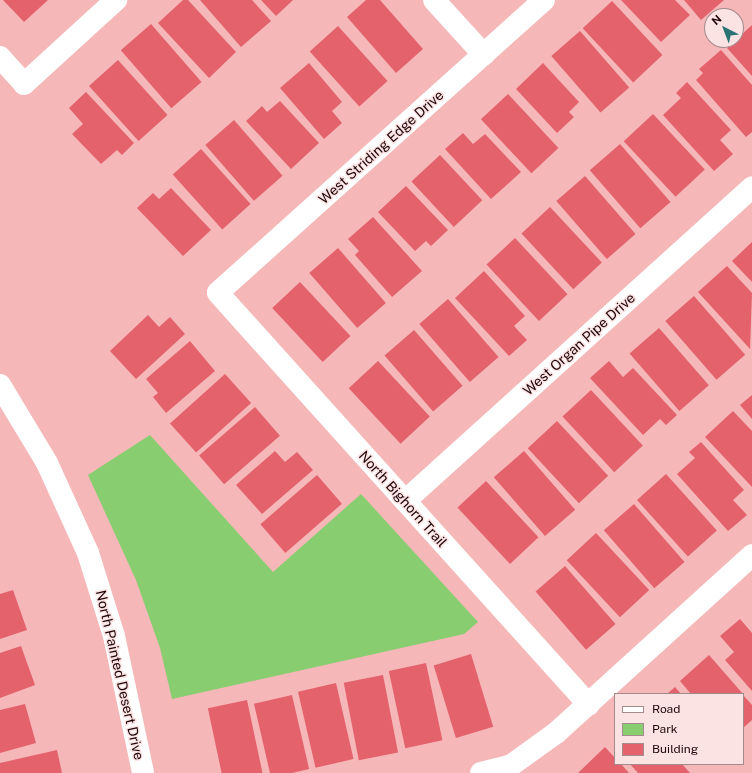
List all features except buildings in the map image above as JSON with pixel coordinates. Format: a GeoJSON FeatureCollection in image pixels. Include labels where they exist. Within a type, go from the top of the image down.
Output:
{"type":"FeatureCollection","features":[{"type":"Feature","properties":{"kind":"street"},"geometry":{"type":"LineString","coordinates":[[0,57],[24,84],[116,0]]}},
{"type":"Feature","properties":{"kind":"street"},"geometry":{"type":"LineString","coordinates":[[434,0],[484,55]]}},
{"type":"Feature","properties":{"kind":"street","name":"West Striding Edge Drive"},"geometry":{"type":"LineString","coordinates":[[218,293],[544,0]]}},
{"type":"Feature","properties":{"kind":"street","name":"West Organ Pipe Drive"},"geometry":{"type":"LineString","coordinates":[[405,501],[752,188]]}},
{"type":"Feature","properties":{"kind":"street","name":"North Bighorn Trail"},"geometry":{"type":"LineString","coordinates":[[218,293],[589,705]]}},
{"type":"Feature","properties":{"kind":"street","name":"North Painted Desert Drive"},"geometry":{"type":"LineString","coordinates":[[0,385],[47,463],[88,554],[114,636],[143,773]]}},
{"type":"Feature","properties":{"kind":"street"},"geometry":{"type":"LineString","coordinates":[[481,773],[510,766],[531,753],[589,705],[752,555]]}},
{"type":"Feature","properties":{"kind":"green space"},"geometry":{"type":"Polygon","coordinates":[[[150,435],[273,572],[361,494],[478,622],[464,634],[172,699],[160,648],[136,580],[88,475],[150,435]]]}}]}
